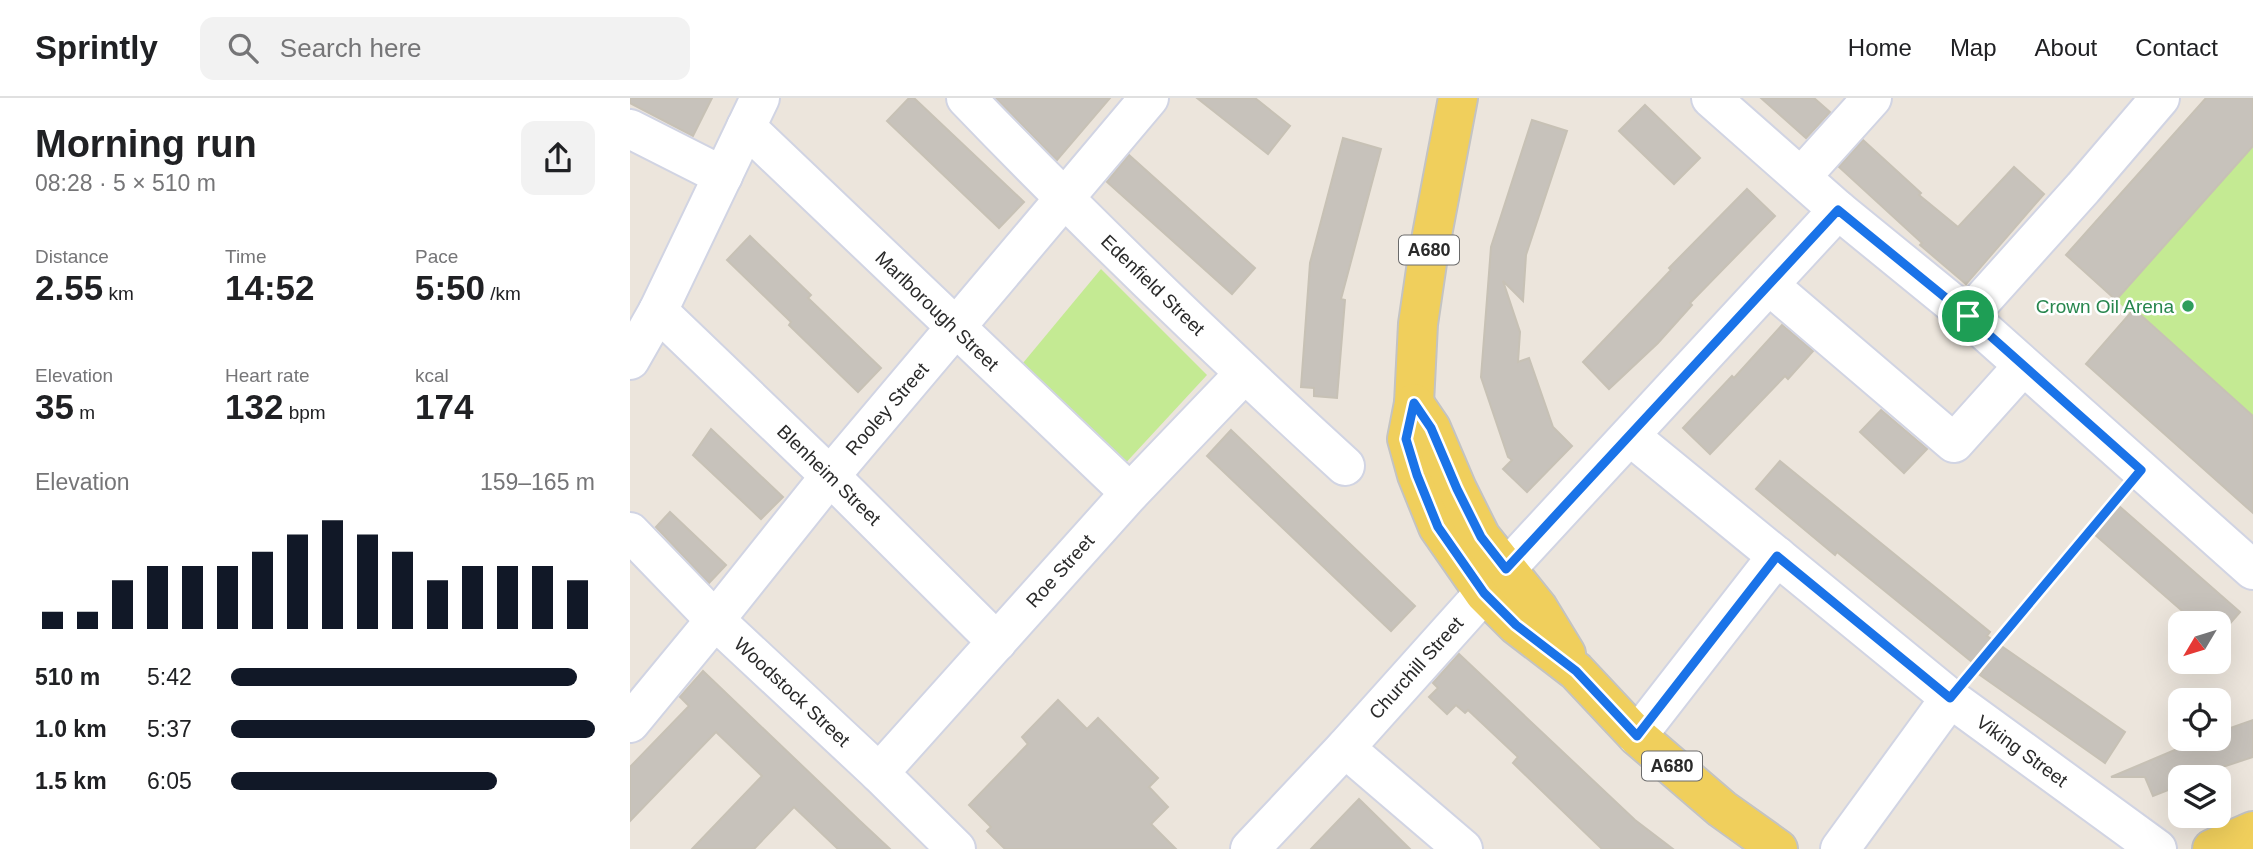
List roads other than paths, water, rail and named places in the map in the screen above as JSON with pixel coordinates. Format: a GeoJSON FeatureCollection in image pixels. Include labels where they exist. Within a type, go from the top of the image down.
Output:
{"type":"FeatureCollection","features":[{"type":"Feature","properties":{"kind":"main road","name":"A680"},"geometry":{"type":"LineString","coordinates":[[1458,98],[1428,256],[1418,324],[1414,403],[1406,439],[1438,527],[1495,581],[1516,625],[1576,671],[1637,736],[1722,809],[1778,849]]}},
{"type":"Feature","properties":{"kind":"main road"},"geometry":{"type":"LineString","coordinates":[[2212,849],[2253,831]]}},
{"type":"Feature","properties":{"kind":"street","name":"Edenfield Street"},"geometry":{"type":"LineString","coordinates":[[966,98],[1063,199],[1244,374],[1345,466]]}},
{"type":"Feature","properties":{"kind":"street","name":"Rooley Street"},"geometry":{"type":"LineString","coordinates":[[630,723],[830,475],[1149,98]]}},
{"type":"Feature","properties":{"kind":"street"},"geometry":{"type":"LineString","coordinates":[[1711,98],[1838,210],[1968,316],[2253,570]]}},
{"type":"Feature","properties":{"kind":"street"},"geometry":{"type":"LineString","coordinates":[[1801,177],[1872,98]]}},
{"type":"Feature","properties":{"kind":"street"},"geometry":{"type":"LineString","coordinates":[[1968,316],[2160,98]]}},
{"type":"Feature","properties":{"kind":"street"},"geometry":{"type":"LineString","coordinates":[[630,359],[658,311],[753,113]]}},
{"type":"Feature","properties":{"kind":"street","name":"Marlborough Street"},"geometry":{"type":"LineString","coordinates":[[753,113],[956,328],[1130,493]]}},
{"type":"Feature","properties":{"kind":"street"},"geometry":{"type":"LineString","coordinates":[[630,129],[723,176]]}},
{"type":"Feature","properties":{"kind":"street","name":"Churchill Street"},"geometry":{"type":"LineString","coordinates":[[1251,849],[1838,210]]}},
{"type":"Feature","properties":{"kind":"street"},"geometry":{"type":"LineString","coordinates":[[1769,285],[1954,443],[2023,366]]}},
{"type":"Feature","properties":{"kind":"street","name":"Blenheim Street"},"geometry":{"type":"LineString","coordinates":[[658,311],[830,475],[997,642]]}},
{"type":"Feature","properties":{"kind":"street","name":"Roe Street"},"geometry":{"type":"LineString","coordinates":[[880,773],[1130,493],[1244,374]]}},
{"type":"Feature","properties":{"kind":"street","name":"Viking Street"},"geometry":{"type":"LineString","coordinates":[[1630,436],[1950,698],[2157,849]]}},
{"type":"Feature","properties":{"kind":"street","name":"Woodstock Street"},"geometry":{"type":"LineString","coordinates":[[630,531],[715,620],[880,773],[944,845]]}},
{"type":"Feature","properties":{"kind":"street"},"geometry":{"type":"LineString","coordinates":[[1637,736],[1777,556]]}},
{"type":"Feature","properties":{"kind":"street"},"geometry":{"type":"LineString","coordinates":[[1840,849],[1950,698]]}},
{"type":"Feature","properties":{"kind":"street"},"geometry":{"type":"LineString","coordinates":[[1345,748],[1462,849]]}},
{"type":"Feature","properties":{"kind":"place","name":"Crown Oil Arena"},"geometry":{"type":"Point","coordinates":[2188,306]}}]}
